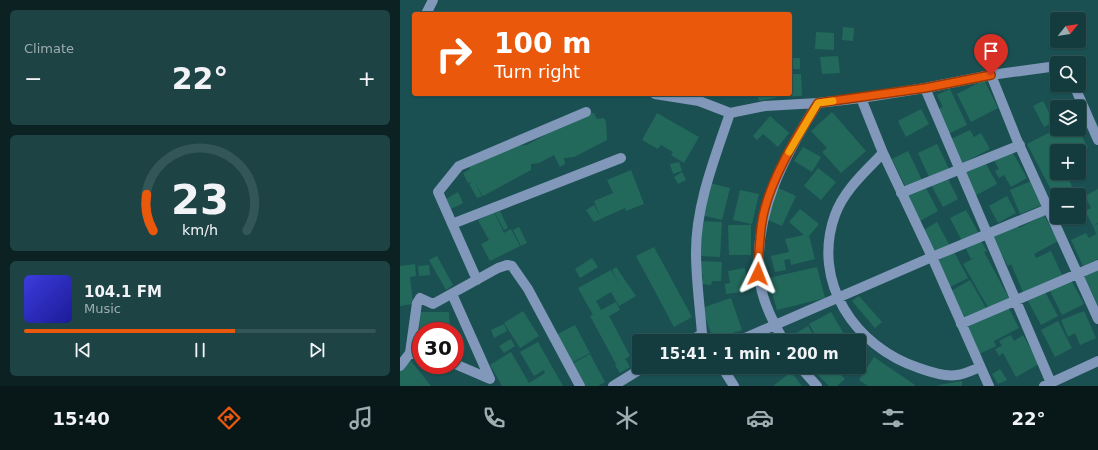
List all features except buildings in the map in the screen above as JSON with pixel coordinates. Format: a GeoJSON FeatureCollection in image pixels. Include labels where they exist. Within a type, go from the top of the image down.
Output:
{"type":"FeatureCollection","features":[{"type":"Feature","properties":{"kind":"street"},"geometry":{"type":"LineString","coordinates":[[427,12],[433,0]]}},
{"type":"Feature","properties":{"kind":"street"},"geometry":{"type":"LineString","coordinates":[[668,96],[699,101],[730,113],[765,106],[818,103],[861,98],[925,88],[991,75],[1050,67]]}},
{"type":"Feature","properties":{"kind":"street"},"geometry":{"type":"LineString","coordinates":[[991,75],[1020,145],[1050,201]]}},
{"type":"Feature","properties":{"kind":"street"},"geometry":{"type":"LineString","coordinates":[[925,88],[986,234],[1016,301],[1047,384],[1098,361]]}},
{"type":"Feature","properties":{"kind":"street"},"geometry":{"type":"LineString","coordinates":[[1077,92],[1098,140]]}},
{"type":"Feature","properties":{"kind":"street"},"geometry":{"type":"LineString","coordinates":[[861,98],[883,153],[932,257],[989,386]]}},
{"type":"Feature","properties":{"kind":"street"},"geometry":{"type":"LineString","coordinates":[[780,334],[767,309],[758,274],[763,215],[777,177],[795,139],[818,103]]}},
{"type":"Feature","properties":{"kind":"street"},"geometry":{"type":"LineString","coordinates":[[477,280],[438,192],[459,166],[586,112]]}},
{"type":"Feature","properties":{"kind":"street"},"geometry":{"type":"LineString","coordinates":[[704,334],[696,251],[701,210],[712,167],[730,113]]}},
{"type":"Feature","properties":{"kind":"street"},"geometry":{"type":"LineString","coordinates":[[901,193],[1020,145]]}},
{"type":"Feature","properties":{"kind":"street"},"geometry":{"type":"LineString","coordinates":[[883,153],[852,185],[835,214],[830,234],[828,256],[832,283],[837,298],[860,332],[882,351],[908,365],[935,374],[957,375],[980,367]]}},
{"type":"Feature","properties":{"kind":"street"},"geometry":{"type":"LineString","coordinates":[[452,224],[621,158]]}},
{"type":"Feature","properties":{"kind":"street"},"geometry":{"type":"LineString","coordinates":[[754,334],[986,234],[1050,208]]}},
{"type":"Feature","properties":{"kind":"street"},"geometry":{"type":"LineString","coordinates":[[1059,224],[1078,274],[1098,319]]}},
{"type":"Feature","properties":{"kind":"street"},"geometry":{"type":"LineString","coordinates":[[400,366],[410,353],[420,298],[433,304],[507,265],[512,266],[517,271],[580,386]]}},
{"type":"Feature","properties":{"kind":"street"},"geometry":{"type":"LineString","coordinates":[[962,324],[1098,265]]}},
{"type":"Feature","properties":{"kind":"street"},"geometry":{"type":"LineString","coordinates":[[452,294],[492,382]]}},
{"type":"Feature","properties":{"kind":"street"},"geometry":{"type":"LineString","coordinates":[[464,368],[492,382]]}},
{"type":"Feature","properties":{"kind":"street"},"geometry":{"type":"LineString","coordinates":[[613,386],[633,374]]}},
{"type":"Feature","properties":{"kind":"street"},"geometry":{"type":"LineString","coordinates":[[726,374],[734,386]]}},
{"type":"Feature","properties":{"kind":"street"},"geometry":{"type":"LineString","coordinates":[[805,374],[817,386]]}},
{"type":"Feature","properties":{"kind":"slow traffic"},"geometry":{"type":"LineString","coordinates":[[789,152],[795,139],[818,103],[833,101]]}},
{"type":"Feature","properties":{"kind":"route"},"geometry":{"type":"LineString","coordinates":[[758,274],[763,215],[777,177],[795,139],[818,103],[925,88],[991,75]]}}]}
